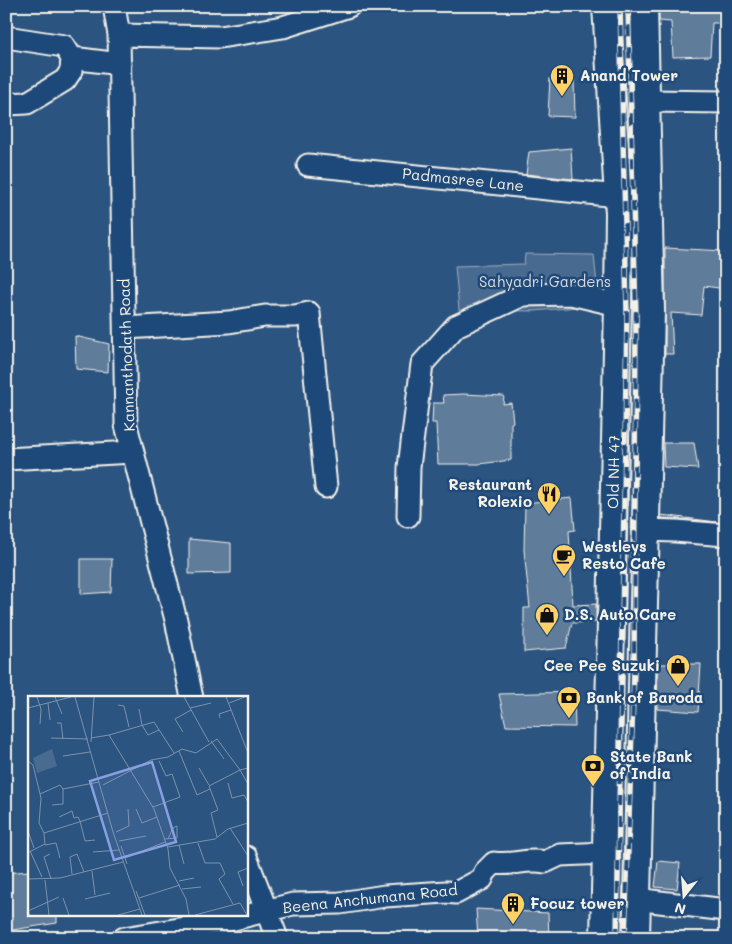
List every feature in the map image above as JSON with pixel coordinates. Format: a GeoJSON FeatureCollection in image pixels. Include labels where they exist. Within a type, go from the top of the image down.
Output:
{"type":"FeatureCollection","features":[{"type":"Feature","properties":{"kind":"main road","name":"Old NH 47"},"geometry":{"type":"LineString","coordinates":[[604,938],[618,306],[618,204],[606,6]]}},
{"type":"Feature","properties":{"kind":"main road"},"geometry":{"type":"LineString","coordinates":[[636,938],[635,899],[651,311],[644,6]]}},
{"type":"Feature","properties":{"kind":"main road"},"geometry":{"type":"LineString","coordinates":[[618,204],[648,214]]}},
{"type":"Feature","properties":{"kind":"street","name":"Kannanthodath Road"},"geometry":{"type":"LineString","coordinates":[[114,6],[119,35],[120,64],[126,425],[176,620],[192,696]]}},
{"type":"Feature","properties":{"kind":"street"},"geometry":{"type":"LineString","coordinates":[[119,35],[220,37],[283,27],[349,6]]}},
{"type":"Feature","properties":{"kind":"street"},"geometry":{"type":"LineString","coordinates":[[6,36],[64,46],[72,58],[71,71],[65,80],[27,103],[8,104],[6,107]]}},
{"type":"Feature","properties":{"kind":"street"},"geometry":{"type":"LineString","coordinates":[[72,58],[120,64]]}},
{"type":"Feature","properties":{"kind":"street"},"geometry":{"type":"LineString","coordinates":[[646,101],[726,102]]}},
{"type":"Feature","properties":{"kind":"street","name":"Padmasree Lane"},"geometry":{"type":"LineString","coordinates":[[308,164],[618,204]]}},
{"type":"Feature","properties":{"kind":"street"},"geometry":{"type":"LineString","coordinates":[[408,516],[409,467],[422,364],[456,326],[523,295],[571,294],[618,306]]}},
{"type":"Feature","properties":{"kind":"street"},"geometry":{"type":"LineString","coordinates":[[125,328],[229,322],[265,316],[295,316],[309,313],[326,486]]}},
{"type":"Feature","properties":{"kind":"street"},"geometry":{"type":"LineString","coordinates":[[6,459],[133,452]]}},
{"type":"Feature","properties":{"kind":"street"},"geometry":{"type":"LineString","coordinates":[[645,530],[726,535]]}},
{"type":"Feature","properties":{"kind":"street","name":"Beena Anchumana Road"},"geometry":{"type":"LineString","coordinates":[[124,938],[222,922],[293,904],[340,903],[385,896],[456,893],[482,879],[485,872],[494,863],[534,860],[545,862],[560,855],[606,853]]}},
{"type":"Feature","properties":{"kind":"street"},"geometry":{"type":"LineString","coordinates":[[248,863],[277,938]]}},
{"type":"Feature","properties":{"kind":"street"},"geometry":{"type":"LineString","coordinates":[[635,899],[726,910]]}},
{"type":"Feature","properties":{"kind":"green space","name":"Sahyadri Gardens"},"geometry":{"type":"Polygon","coordinates":[[[525,254],[594,255],[599,305],[535,311],[459,310],[455,266],[524,264],[525,254]]]}},
{"type":"Feature","properties":{"kind":"building"},"geometry":{"type":"Polygon","coordinates":[[[659,6],[726,6],[726,23],[712,23],[710,56],[673,57],[671,22],[659,21],[659,6]]]}},
{"type":"Feature","properties":{"kind":"building","name":"Anand Tower"},"geometry":{"type":"Polygon","coordinates":[[[550,78],[574,79],[575,117],[548,116],[550,78]]]}},
{"type":"Feature","properties":{"kind":"building"},"geometry":{"type":"Polygon","coordinates":[[[571,148],[573,179],[526,174],[529,152],[571,148]]]}},
{"type":"Feature","properties":{"kind":"building"},"geometry":{"type":"Polygon","coordinates":[[[665,248],[726,251],[726,289],[704,286],[701,315],[671,313],[673,354],[665,354],[665,248]]]}},
{"type":"Feature","properties":{"kind":"building"},"geometry":{"type":"Polygon","coordinates":[[[75,336],[109,344],[108,372],[76,369],[75,336]]]}},
{"type":"Feature","properties":{"kind":"building"},"geometry":{"type":"Polygon","coordinates":[[[443,395],[504,396],[503,404],[511,403],[513,422],[511,423],[511,460],[479,464],[438,464],[436,423],[432,423],[433,403],[444,403],[443,395]]]}},
{"type":"Feature","properties":{"kind":"building"},"geometry":{"type":"Polygon","coordinates":[[[663,443],[694,443],[698,469],[664,467],[663,443]]]}},
{"type":"Feature","properties":{"kind":"building"},"geometry":{"type":"Polygon","coordinates":[[[572,498],[575,530],[569,531],[573,605],[596,604],[596,622],[572,623],[566,648],[524,652],[524,608],[530,608],[524,550],[525,503],[572,498]]]}},
{"type":"Feature","properties":{"kind":"building"},"geometry":{"type":"Polygon","coordinates":[[[661,515],[717,522],[661,518],[661,515]]]}},
{"type":"Feature","properties":{"kind":"building"},"geometry":{"type":"Polygon","coordinates":[[[189,539],[231,543],[231,573],[189,574],[189,539]]]}},
{"type":"Feature","properties":{"kind":"building"},"geometry":{"type":"Polygon","coordinates":[[[81,559],[112,559],[111,592],[81,594],[81,559]]]}},
{"type":"Feature","properties":{"kind":"building","name":"Cee Pee Suzuki"},"geometry":{"type":"Polygon","coordinates":[[[658,664],[701,664],[698,712],[657,709],[658,664]]]}},
{"type":"Feature","properties":{"kind":"building"},"geometry":{"type":"Polygon","coordinates":[[[574,692],[575,727],[506,726],[499,694],[574,692]]]}},
{"type":"Feature","properties":{"kind":"building"},"geometry":{"type":"Polygon","coordinates":[[[658,861],[680,863],[677,889],[655,887],[658,861]]]}},
{"type":"Feature","properties":{"kind":"building"},"geometry":{"type":"Polygon","coordinates":[[[28,871],[28,916],[57,916],[57,923],[6,931],[6,873],[28,871]]]}},
{"type":"Feature","properties":{"kind":"building","name":"Focuz tower"},"geometry":{"type":"Polygon","coordinates":[[[476,909],[548,913],[549,938],[478,938],[476,909]]]}},
{"type":"Feature","properties":{"kind":"railway"},"geometry":{"type":"LineString","coordinates":[[617,938],[627,313],[620,6]]}},
{"type":"Feature","properties":{"kind":"railway"},"geometry":{"type":"LineString","coordinates":[[625,938],[634,671],[636,317],[628,6]]}},
{"type":"Feature","properties":{"kind":"place","name":"Anand Tower"},"geometry":{"type":"Point","coordinates":[562,97]}},
{"type":"Feature","properties":{"kind":"place","name":"Restaurant Rolexio"},"geometry":{"type":"Point","coordinates":[549,515]}},
{"type":"Feature","properties":{"kind":"place","name":"Westleys Resto Cafe"},"geometry":{"type":"Point","coordinates":[564,577]}},
{"type":"Feature","properties":{"kind":"place","name":"D.S. Auto Care"},"geometry":{"type":"Point","coordinates":[547,636]}},
{"type":"Feature","properties":{"kind":"place","name":"Cee Pee Suzuki"},"geometry":{"type":"Point","coordinates":[678,687]}},
{"type":"Feature","properties":{"kind":"place","name":"Bank of Baroda"},"geometry":{"type":"Point","coordinates":[569,719]}},
{"type":"Feature","properties":{"kind":"place","name":"State Bank of India"},"geometry":{"type":"Point","coordinates":[593,787]}},
{"type":"Feature","properties":{"kind":"place","name":"Focuz tower"},"geometry":{"type":"Point","coordinates":[513,925]}}]}
